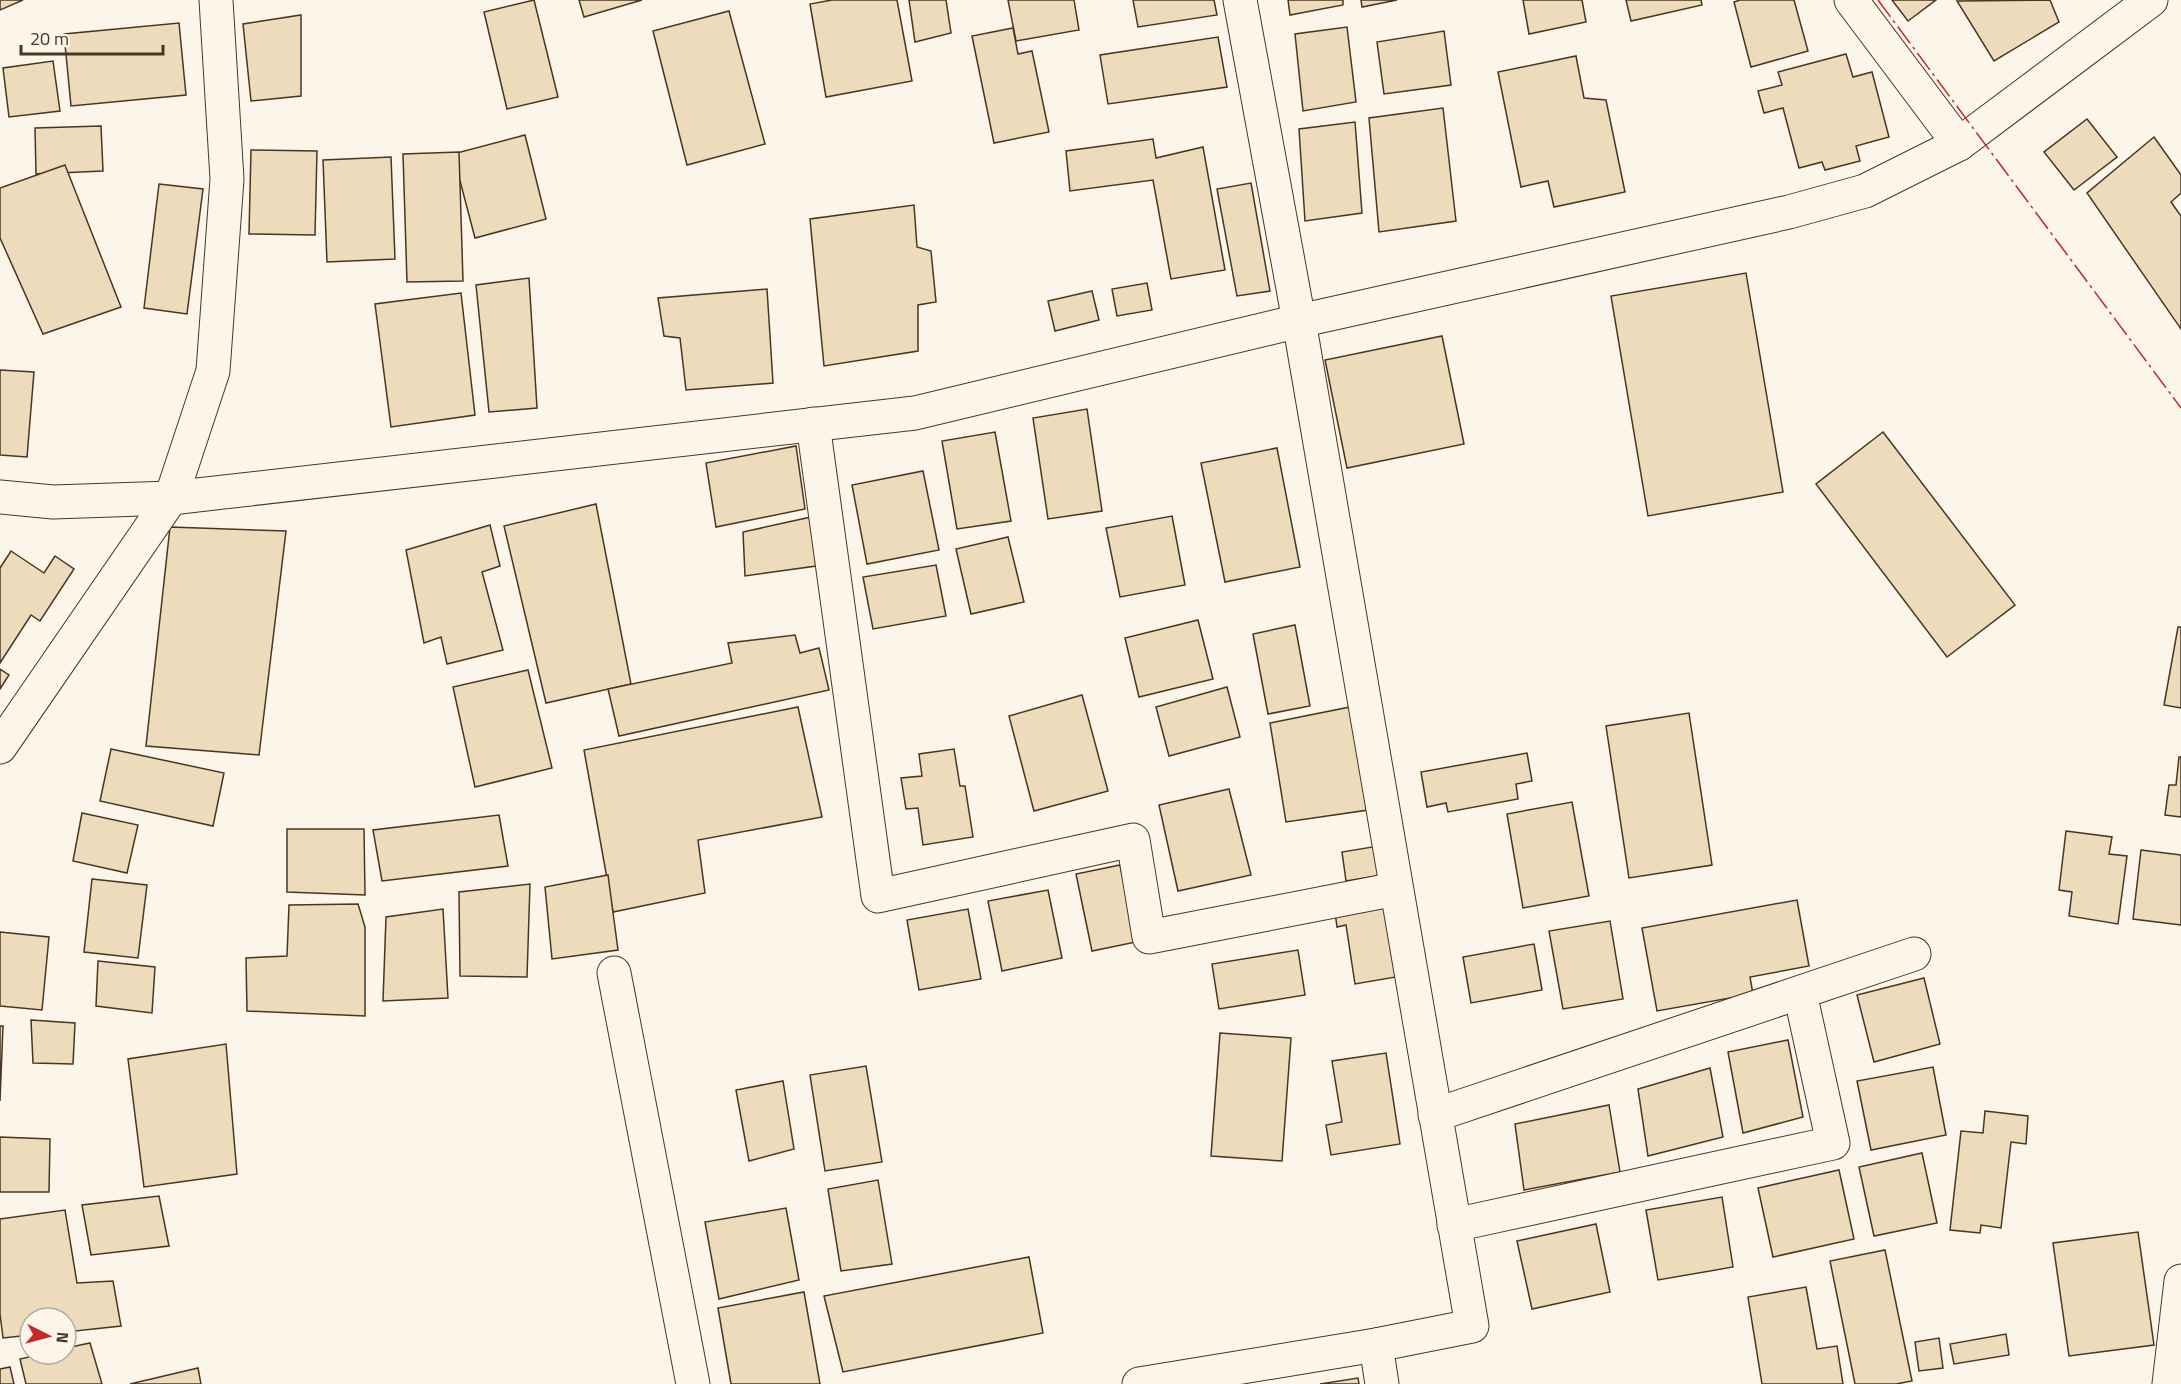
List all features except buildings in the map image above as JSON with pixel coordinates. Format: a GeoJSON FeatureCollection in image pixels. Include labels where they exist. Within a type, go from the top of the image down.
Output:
{"type":"FeatureCollection","features":[{"type":"Feature","properties":{"kind":"street"},"geometry":{"type":"LineString","coordinates":[[0,747],[171,498],[213,372],[227,179],[216,0]]}},
{"type":"Feature","properties":{"kind":"street"},"geometry":{"type":"LineString","coordinates":[[1139,1384],[1376,1345],[1472,1326],[1299,321],[1240,0]]}},
{"type":"Feature","properties":{"kind":"street"},"geometry":{"type":"LineString","coordinates":[[1851,0],[1959,144]]}},
{"type":"Feature","properties":{"kind":"street"},"geometry":{"type":"LineString","coordinates":[[0,497],[53,502],[171,498],[915,413],[1299,321],[1822,203],[1865,191],[1959,144],[2105,16],[2151,0]]}},
{"type":"Feature","properties":{"kind":"street"},"geometry":{"type":"LineString","coordinates":[[813,424],[878,896],[1133,840],[1149,937],[1396,889]]}},
{"type":"Feature","properties":{"kind":"street"},"geometry":{"type":"LineString","coordinates":[[1435,1115],[1914,954]]}},
{"type":"Feature","properties":{"kind":"street"},"geometry":{"type":"LineString","coordinates":[[614,973],[693,1384]]}},
{"type":"Feature","properties":{"kind":"street"},"geometry":{"type":"LineString","coordinates":[[1455,1225],[1833,1143],[1800,993]]}},
{"type":"Feature","properties":{"kind":"street"},"geometry":{"type":"LineString","coordinates":[[2169,1384],[2181,1281]]}},
{"type":"Feature","properties":{"kind":"street"},"geometry":{"type":"LineString","coordinates":[[1376,1345],[1382,1384]]}},
{"type":"Feature","properties":{"kind":"power"},"geometry":{"type":"LineString","coordinates":[[1878,0],[2181,408]]}}]}
